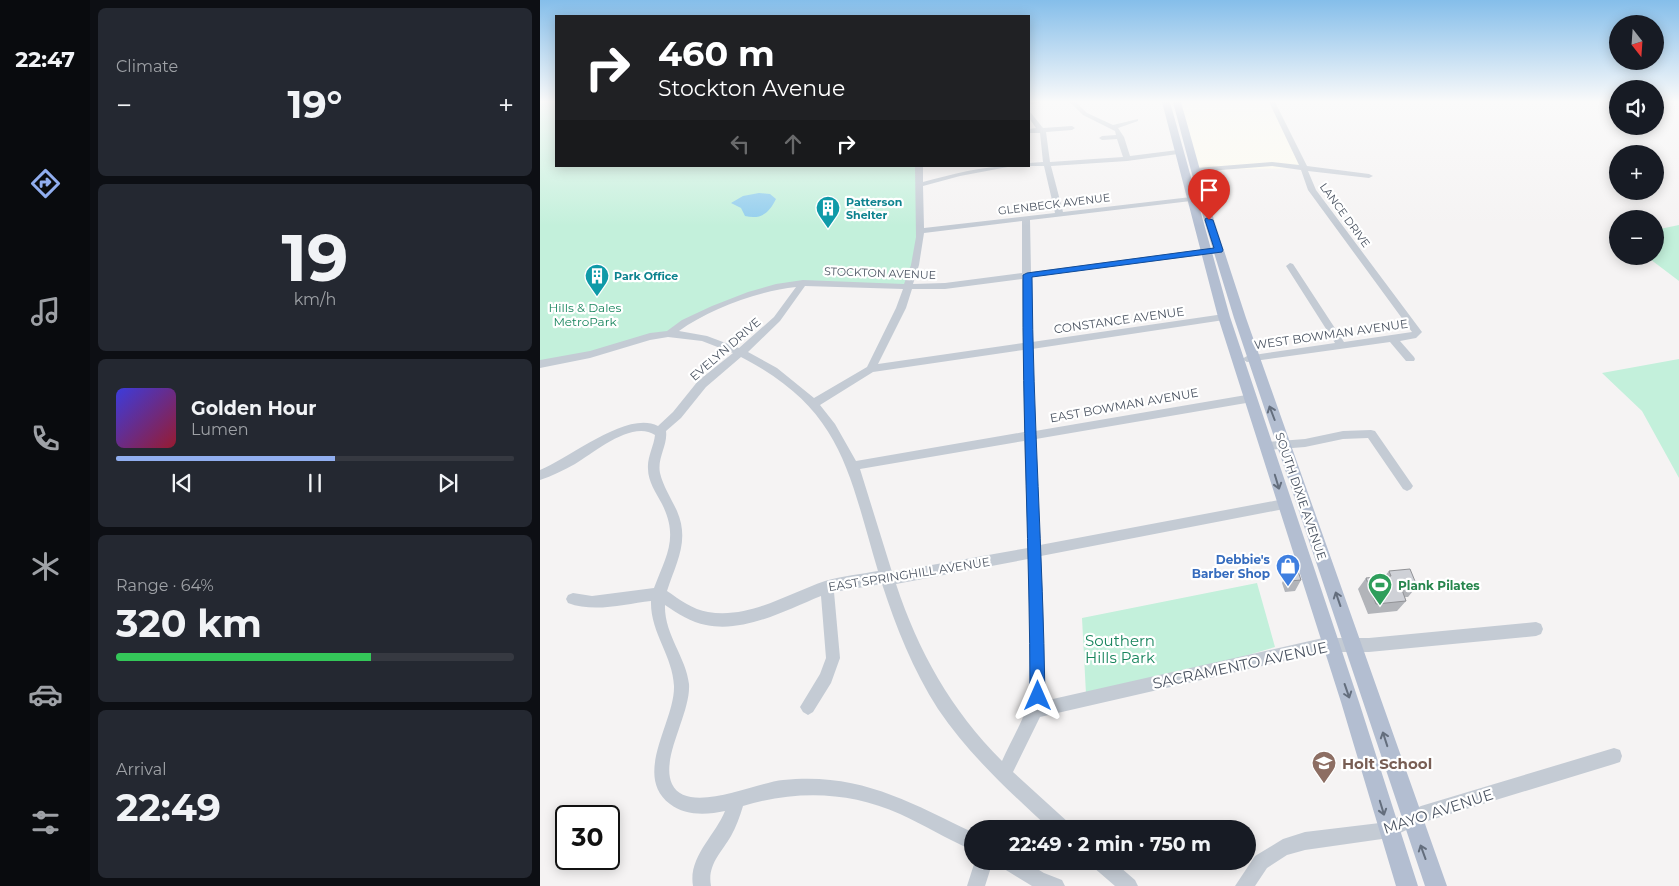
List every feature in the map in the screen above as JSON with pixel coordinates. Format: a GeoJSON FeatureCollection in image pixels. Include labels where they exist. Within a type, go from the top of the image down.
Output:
{"type":"FeatureCollection","features":[{"type":"Feature","properties":{"kind":"main road","name":"SOUTH DIXIE AVENUE"},"geometry":{"type":"LineString","coordinates":[[1176,143],[1190,196],[1212,251],[1250,359],[1284,443],[1354,645],[1411,818],[1436,886]]}},
{"type":"Feature","properties":{"kind":"main road","name":"SOUTH DIXIE AVENUE"},"geometry":{"type":"LineString","coordinates":[[1189,143],[1196,170],[1226,323],[1253,402],[1407,886]]}},
{"type":"Feature","properties":{"kind":"main road"},"geometry":{"type":"LineString","coordinates":[[1226,323],[1250,359],[1256,387],[1253,402]]}},
{"type":"Feature","properties":{"kind":"street"},"geometry":{"type":"LineString","coordinates":[[1045,143],[1047,164],[1059,212]]}},
{"type":"Feature","properties":{"kind":"street"},"geometry":{"type":"LineString","coordinates":[[1124,143],[1128,159]]}},
{"type":"Feature","properties":{"kind":"street","name":"LANCE DRIVE"},"geometry":{"type":"LineString","coordinates":[[1292,143],[1316,197],[1417,332]]}},
{"type":"Feature","properties":{"kind":"street"},"geometry":{"type":"LineString","coordinates":[[1030,165],[1128,159],[1178,152]]}},
{"type":"Feature","properties":{"kind":"street"},"geometry":{"type":"LineString","coordinates":[[1196,170],[1272,164],[1370,176]]}},
{"type":"Feature","properties":{"kind":"street"},"geometry":{"type":"LineString","coordinates":[[813,404],[871,369],[901,308],[915,265],[920,228],[919,167]]}},
{"type":"Feature","properties":{"kind":"street"},"geometry":{"type":"LineString","coordinates":[[919,185],[960,174],[1004,167]]}},
{"type":"Feature","properties":{"kind":"street","name":"GLENBECK AVENUE"},"geometry":{"type":"LineString","coordinates":[[920,228],[1190,196]]}},
{"type":"Feature","properties":{"kind":"street","name":"GLENBECK AVENUE"},"geometry":{"type":"LineString","coordinates":[[920,228],[1026,219],[1059,212]]}},
{"type":"Feature","properties":{"kind":"street"},"geometry":{"type":"LineString","coordinates":[[1004,775],[1020,738],[1036,710],[1038,696],[1028,388],[1026,219]]}},
{"type":"Feature","properties":{"kind":"street","name":"STOCKTON AVENUE"},"geometry":{"type":"LineString","coordinates":[[669,334],[684,323],[737,298],[769,288],[803,283],[908,287],[944,286],[1212,251]]}},
{"type":"Feature","properties":{"kind":"street"},"geometry":{"type":"LineString","coordinates":[[1290,266],[1342,346]]}},
{"type":"Feature","properties":{"kind":"street","name":"EVELYN DRIVE"},"geometry":{"type":"LineString","coordinates":[[659,430],[672,420],[702,384],[778,319],[803,283]]}},
{"type":"Feature","properties":{"kind":"street","name":"CONSTANCE AVENUE"},"geometry":{"type":"LineString","coordinates":[[871,369],[1028,346],[1226,323]]}},
{"type":"Feature","properties":{"kind":"street","name":"WEST BOWMAN AVENUE"},"geometry":{"type":"LineString","coordinates":[[1250,359],[1413,336],[1417,332]]}},
{"type":"Feature","properties":{"kind":"street"},"geometry":{"type":"LineString","coordinates":[[540,364],[669,334],[680,334],[710,341],[740,353],[782,376],[813,404],[839,438],[852,466],[887,579],[916,654],[948,711],[1004,775],[1052,820]]}},
{"type":"Feature","properties":{"kind":"street"},"geometry":{"type":"LineString","coordinates":[[1393,339],[1410,359]]}},
{"type":"Feature","properties":{"kind":"street","name":"EAST BOWMAN AVENUE"},"geometry":{"type":"LineString","coordinates":[[852,466],[1031,435],[1253,402]]}},
{"type":"Feature","properties":{"kind":"street"},"geometry":{"type":"LineString","coordinates":[[540,475],[558,468],[624,430],[640,427],[659,430],[661,436],[654,471],[676,521],[677,542],[670,569],[659,594],[660,622],[663,635],[677,668],[682,689],[679,710],[664,757],[663,776],[665,787],[670,796],[689,804],[700,805],[737,800],[783,788],[837,788],[859,792],[885,801],[964,837]]}},
{"type":"Feature","properties":{"kind":"street"},"geometry":{"type":"LineString","coordinates":[[1266,446],[1284,443],[1306,443],[1343,435],[1370,434],[1407,486]]}},
{"type":"Feature","properties":{"kind":"street","name":"EAST SPRINGHILL AVENUE"},"geometry":{"type":"LineString","coordinates":[[659,594],[691,614],[707,619],[728,620],[759,614],[828,587],[879,577],[887,579],[1284,504]]}},
{"type":"Feature","properties":{"kind":"street"},"geometry":{"type":"LineString","coordinates":[[808,707],[823,685],[833,658],[828,587]]}},
{"type":"Feature","properties":{"kind":"street"},"geometry":{"type":"LineString","coordinates":[[573,599],[592,602],[659,594]]}},
{"type":"Feature","properties":{"kind":"street","name":"SACRAMENTO AVENUE"},"geometry":{"type":"LineString","coordinates":[[1036,710],[1314,647],[1536,629]]}},
{"type":"Feature","properties":{"kind":"street","name":"MAYO AVENUE"},"geometry":{"type":"LineString","coordinates":[[1244,886],[1261,862],[1283,848],[1305,842],[1389,830],[1411,818],[1614,756]]}},
{"type":"Feature","properties":{"kind":"street"},"geometry":{"type":"LineString","coordinates":[[702,886],[699,877],[701,868],[728,823],[737,800]]}},
{"type":"Feature","properties":{"kind":"street"},"geometry":{"type":"LineString","coordinates":[[976,886],[981,870]]}},
{"type":"Feature","properties":{"kind":"street"},"geometry":{"type":"LineString","coordinates":[[1023,870],[1040,880],[1056,886]]}},
{"type":"Feature","properties":{"kind":"street"},"geometry":{"type":"LineString","coordinates":[[1110,870],[1129,886]]}},
{"type":"Feature","properties":{"kind":"shaded area"},"geometry":{"type":"Polygon","coordinates":[[[1189,143],[1292,143],[1304,168],[1196,170],[1189,143]]]}},
{"type":"Feature","properties":{"kind":"green space","name":"Hills & Dales MetroPark"},"geometry":{"type":"Polygon","coordinates":[[[540,143],[555,143],[555,167],[919,167],[920,231],[907,287],[797,284],[737,298],[669,334],[540,364],[540,143]]]}},
{"type":"Feature","properties":{"kind":"green space"},"geometry":{"type":"Polygon","coordinates":[[[1679,225],[1679,281],[1658,265],[1664,265],[1664,228],[1679,225]]]}},
{"type":"Feature","properties":{"kind":"green space"},"geometry":{"type":"Polygon","coordinates":[[[1679,359],[1679,478],[1642,411],[1602,373],[1679,359]]]}},
{"type":"Feature","properties":{"kind":"green space","name":"Southern Hills Park"},"geometry":{"type":"Polygon","coordinates":[[[1257,583],[1275,647],[1238,658],[1086,694],[1082,618],[1257,583]]]}},
{"type":"Feature","properties":{"kind":"water"},"geometry":{"type":"Polygon","coordinates":[[[759,193],[770,194],[776,199],[767,212],[760,216],[745,216],[741,208],[731,203],[743,196],[759,193]]]}},
{"type":"Feature","properties":{"kind":"building"},"geometry":{"type":"Polygon","coordinates":[[[1410,569],[1417,586],[1401,587],[1406,601],[1376,604],[1366,578],[1391,576],[1389,571],[1410,569]]]}},
{"type":"Feature","properties":{"kind":"building"},"geometry":{"type":"Polygon","coordinates":[[[1298,571],[1301,580],[1290,581],[1287,572],[1298,571]]]}},
{"type":"Feature","properties":{"kind":"place","name":"Patterson Shelter"},"geometry":{"type":"Point","coordinates":[828,229]}},
{"type":"Feature","properties":{"kind":"place","name":"Park Office"},"geometry":{"type":"Point","coordinates":[597,297]}},
{"type":"Feature","properties":{"kind":"place","name":"Debbie's Barber Shop"},"geometry":{"type":"Point","coordinates":[1288,587]}},
{"type":"Feature","properties":{"kind":"place","name":"Plank Pilates"},"geometry":{"type":"Point","coordinates":[1380,606]}},
{"type":"Feature","properties":{"kind":"place","name":"Holt School"},"geometry":{"type":"Point","coordinates":[1324,784]}},
{"type":"Feature","properties":{"kind":"route"},"geometry":{"type":"LineString","coordinates":[[1038,696],[1028,388],[1027,275],[1219,250],[1209,220]]}}]}
